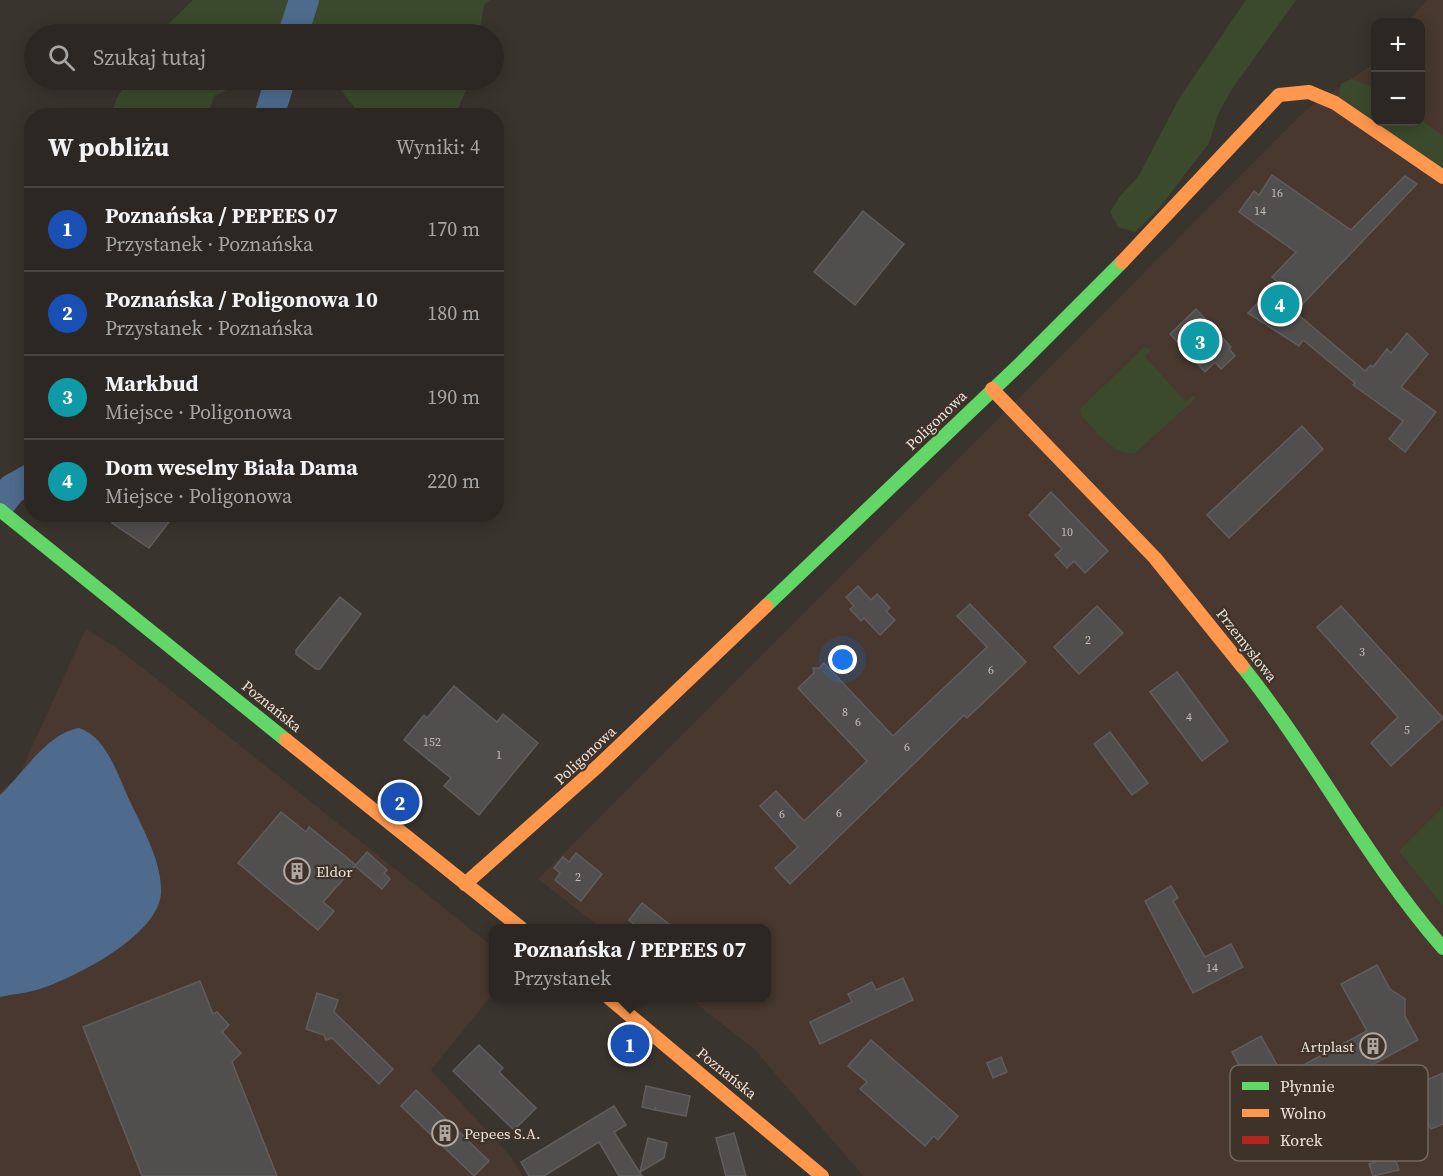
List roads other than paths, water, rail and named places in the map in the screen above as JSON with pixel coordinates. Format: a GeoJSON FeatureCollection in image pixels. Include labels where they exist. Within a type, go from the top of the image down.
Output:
{"type":"FeatureCollection","features":[{"type":"Feature","properties":{"kind":"street","name":"Poligonowa"},"geometry":{"type":"LineString","coordinates":[[465,884],[495,860],[605,759],[992,389],[1118,266],[1279,95],[1309,92],[1335,103],[1443,177]]}},
{"type":"Feature","properties":{"kind":"street","name":"Przemysłowa"},"geometry":{"type":"LineString","coordinates":[[992,389],[1155,558],[1188,597],[1283,717],[1416,917],[1443,948]]}},
{"type":"Feature","properties":{"kind":"street","name":"Poznańska"},"geometry":{"type":"LineString","coordinates":[[0,510],[516,924]]}},
{"type":"Feature","properties":{"kind":"street","name":"Poznańska"},"geometry":{"type":"LineString","coordinates":[[614,1002],[822,1176]]}},
{"type":"Feature","properties":{"kind":"water"},"geometry":{"type":"Polygon","coordinates":[[[79,728],[96,739],[114,766],[155,856],[161,881],[161,894],[156,910],[145,925],[112,953],[55,983],[35,990],[0,997],[0,795],[46,746],[67,732],[79,728]]]}},
{"type":"Feature","properties":{"kind":"waterway"},"geometry":{"type":"LineString","coordinates":[[296,24],[304,0]]}},
{"type":"Feature","properties":{"kind":"waterway"},"geometry":{"type":"LineString","coordinates":[[271,108],[277,90]]}},
{"type":"Feature","properties":{"kind":"waterway"},"geometry":{"type":"LineString","coordinates":[[0,504],[12,489],[24,482]]}},
{"type":"Feature","properties":{"kind":"place","name":"Dom weselny Biała Dama"},"geometry":{"type":"Point","coordinates":[1280,304]}},
{"type":"Feature","properties":{"kind":"place","name":"Markbud"},"geometry":{"type":"Point","coordinates":[1200,341]}},
{"type":"Feature","properties":{"kind":"place","name":"Poznańska / Poligonowa 10"},"geometry":{"type":"Point","coordinates":[400,802]}},
{"type":"Feature","properties":{"kind":"place","name":"Eldor"},"geometry":{"type":"Point","coordinates":[297,871]}},
{"type":"Feature","properties":{"kind":"place","name":"Poznańska / PEPEES 07"},"geometry":{"type":"Point","coordinates":[630,1044]}},
{"type":"Feature","properties":{"kind":"place","name":"Artplast"},"geometry":{"type":"Point","coordinates":[1373,1046]}},
{"type":"Feature","properties":{"kind":"place","name":"Pepees S.A."},"geometry":{"type":"Point","coordinates":[445,1133]}}]}
